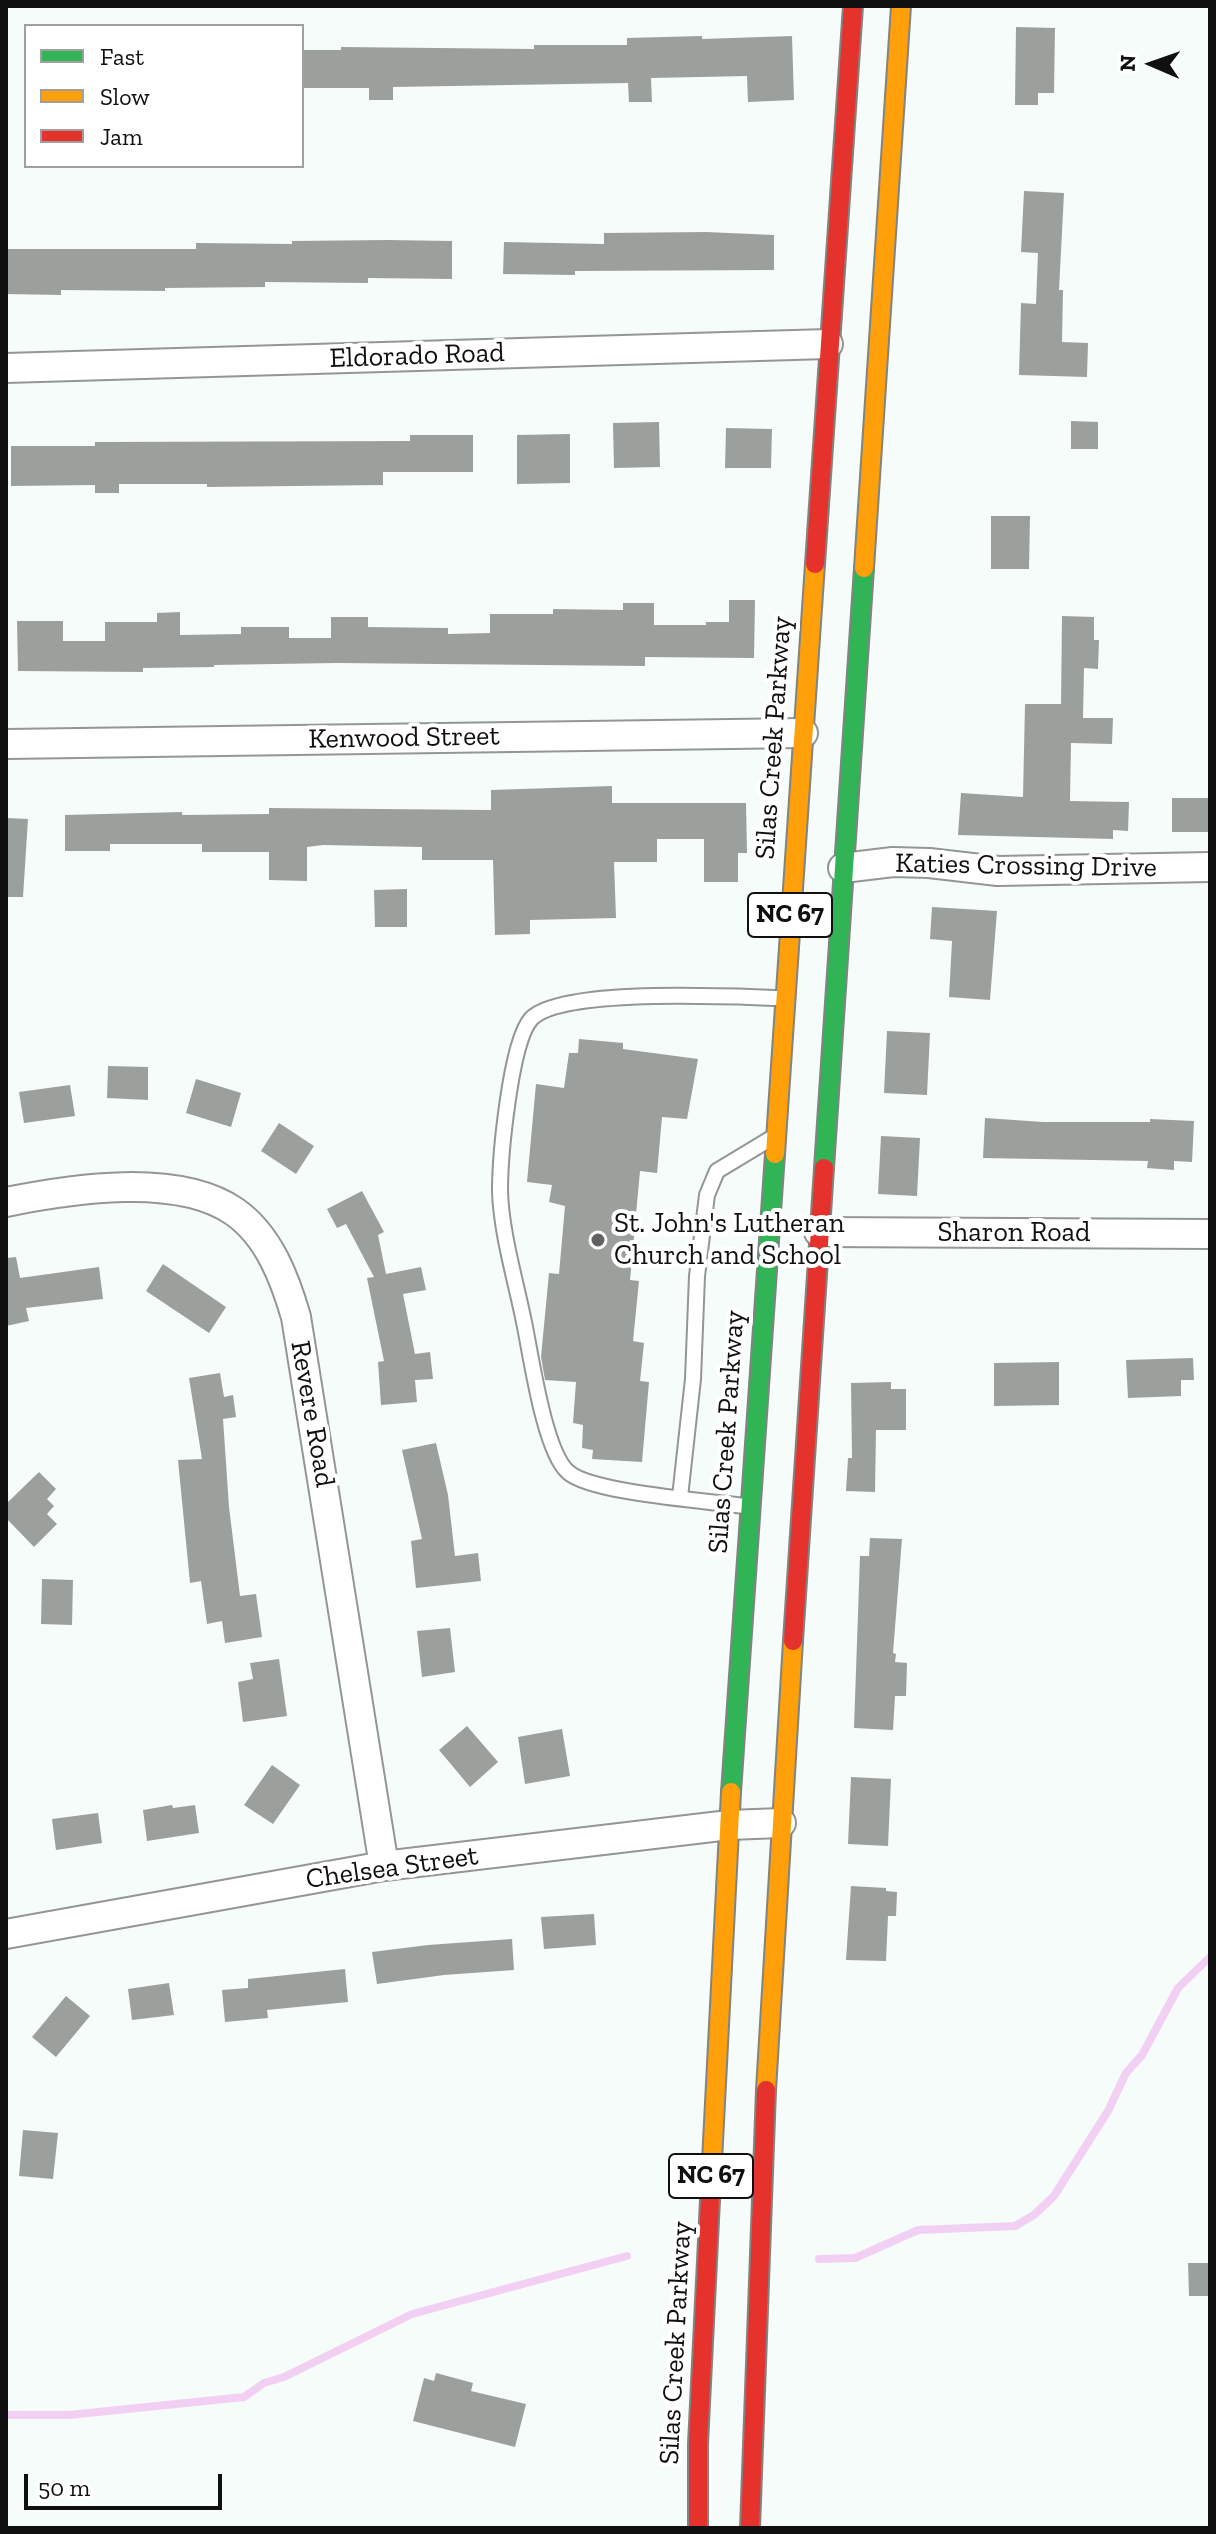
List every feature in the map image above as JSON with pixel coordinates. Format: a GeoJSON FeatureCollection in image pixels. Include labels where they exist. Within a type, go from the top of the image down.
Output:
{"type":"FeatureCollection","features":[{"type":"Feature","properties":{"kind":"main road","name":"Silas Creek Parkway"},"geometry":{"type":"LineString","coordinates":[[698,2528],[698,2444],[729,1825],[853,6]]}},
{"type":"Feature","properties":{"kind":"main road","name":"NC 67"},"geometry":{"type":"LineString","coordinates":[[750,2528],[762,2169],[781,1823],[901,6]]}},
{"type":"Feature","properties":{"kind":"street","name":"Eldorado Road"},"geometry":{"type":"LineString","coordinates":[[6,368],[828,344]]}},
{"type":"Feature","properties":{"kind":"street","name":"Kenwood Street"},"geometry":{"type":"LineString","coordinates":[[6,744],[803,733]]}},
{"type":"Feature","properties":{"kind":"street","name":"Katies Crossing Drive"},"geometry":{"type":"LineString","coordinates":[[843,868],[893,862],[998,871],[1210,867]]}},
{"type":"Feature","properties":{"kind":"street","name":"Revere Road"},"geometry":{"type":"LineString","coordinates":[[6,1202],[96,1188],[144,1188],[193,1194],[237,1213],[254,1230],[275,1260],[286,1282],[296,1317],[384,1866]]}},
{"type":"Feature","properties":{"kind":"street","name":"Sharon Road"},"geometry":{"type":"LineString","coordinates":[[819,1232],[1210,1234]]}},
{"type":"Feature","properties":{"kind":"street","name":"Chelsea Street"},"geometry":{"type":"LineString","coordinates":[[6,1934],[384,1866],[729,1825],[781,1823]]}},
{"type":"Feature","properties":{"kind":"lane"},"geometry":{"type":"LineString","coordinates":[[749,1506],[595,1486],[568,1473],[558,1459],[540,1404],[500,1193],[516,1055],[531,1020],[549,1009],[591,999],[696,996],[784,998]]}},
{"type":"Feature","properties":{"kind":"lane"},"geometry":{"type":"LineString","coordinates":[[680,1497],[693,1379],[697,1276],[707,1195],[717,1171],[740,1154],[776,1135]]}},
{"type":"Feature","properties":{"kind":"building"},"geometry":{"type":"Polygon","coordinates":[[[1016,27],[1055,28],[1054,93],[1038,93],[1038,105],[1015,105],[1016,27]]]}},
{"type":"Feature","properties":{"kind":"building"},"geometry":{"type":"Polygon","coordinates":[[[792,36],[794,100],[748,102],[747,76],[651,78],[652,102],[629,102],[628,83],[393,87],[393,100],[369,100],[369,88],[304,88],[304,50],[341,50],[341,47],[534,49],[534,45],[627,45],[627,38],[792,36]]]}},
{"type":"Feature","properties":{"kind":"building"},"geometry":{"type":"Polygon","coordinates":[[[1024,191],[1064,193],[1059,290],[1063,290],[1062,342],[1088,343],[1087,377],[1019,375],[1021,303],[1036,304],[1038,253],[1021,252],[1024,191]]]}},
{"type":"Feature","properties":{"kind":"building"},"geometry":{"type":"Polygon","coordinates":[[[604,233],[774,235],[774,270],[503,274],[504,242],[604,244],[604,233]]]}},
{"type":"Feature","properties":{"kind":"building"},"geometry":{"type":"Polygon","coordinates":[[[292,241],[452,241],[452,279],[368,278],[368,283],[265,282],[265,287],[165,288],[165,291],[61,290],[61,295],[6,294],[6,249],[196,249],[196,243],[292,244],[292,241]]]}},
{"type":"Feature","properties":{"kind":"building"},"geometry":{"type":"Polygon","coordinates":[[[1071,421],[1098,422],[1098,449],[1071,449],[1071,421]]]}},
{"type":"Feature","properties":{"kind":"building"},"geometry":{"type":"Polygon","coordinates":[[[659,422],[660,467],[614,468],[613,423],[659,422]]]}},
{"type":"Feature","properties":{"kind":"building"},"geometry":{"type":"Polygon","coordinates":[[[726,428],[772,429],[771,468],[725,468],[726,428]]]}},
{"type":"Feature","properties":{"kind":"building"},"geometry":{"type":"Polygon","coordinates":[[[570,434],[570,483],[517,484],[517,435],[570,434]]]}},
{"type":"Feature","properties":{"kind":"building"},"geometry":{"type":"Polygon","coordinates":[[[410,435],[473,435],[473,472],[383,472],[383,485],[207,487],[207,484],[119,484],[119,493],[95,493],[95,485],[11,486],[11,446],[95,446],[95,442],[410,441],[410,435]]]}},
{"type":"Feature","properties":{"kind":"building"},"geometry":{"type":"Polygon","coordinates":[[[991,516],[1030,516],[1029,569],[991,569],[991,516]]]}},
{"type":"Feature","properties":{"kind":"building"},"geometry":{"type":"Polygon","coordinates":[[[729,600],[755,600],[754,658],[645,657],[645,666],[336,663],[143,668],[143,672],[18,671],[17,621],[63,621],[63,641],[105,641],[105,622],[157,622],[157,613],[180,612],[180,635],[241,634],[241,627],[289,627],[289,638],[331,638],[331,617],[368,617],[368,627],[448,628],[448,634],[490,633],[490,614],[553,614],[553,609],[623,610],[623,603],[654,603],[654,625],[706,625],[706,622],[729,622],[729,600]]]}},
{"type":"Feature","properties":{"kind":"building"},"geometry":{"type":"Polygon","coordinates":[[[1062,616],[1094,617],[1094,640],[1099,640],[1098,669],[1084,668],[1083,718],[1113,718],[1112,744],[1071,743],[1070,801],[1129,802],[1128,831],[1113,830],[1113,839],[958,835],[961,793],[1023,797],[1025,704],[1061,704],[1062,616]]]}},
{"type":"Feature","properties":{"kind":"building"},"geometry":{"type":"Polygon","coordinates":[[[612,786],[612,803],[746,803],[747,853],[738,853],[738,882],[704,882],[704,839],[657,839],[657,862],[614,862],[616,918],[530,920],[530,934],[495,935],[493,860],[422,860],[422,847],[323,845],[307,847],[307,881],[269,880],[269,852],[202,852],[202,844],[110,844],[110,851],[65,851],[65,815],[182,812],[182,815],[269,814],[269,808],[491,810],[491,790],[612,786]]]}},
{"type":"Feature","properties":{"kind":"building"},"geometry":{"type":"Polygon","coordinates":[[[1172,798],[1210,798],[1210,832],[1172,832],[1172,798]]]}},
{"type":"Feature","properties":{"kind":"building"},"geometry":{"type":"Polygon","coordinates":[[[6,818],[28,819],[23,897],[6,897],[6,818]]]}},
{"type":"Feature","properties":{"kind":"building"},"geometry":{"type":"Polygon","coordinates":[[[407,889],[407,927],[375,927],[374,890],[407,889]]]}},
{"type":"Feature","properties":{"kind":"building"},"geometry":{"type":"Polygon","coordinates":[[[932,907],[997,911],[990,1000],[949,997],[952,941],[930,939],[932,907]]]}},
{"type":"Feature","properties":{"kind":"building"},"geometry":{"type":"Polygon","coordinates":[[[887,1031],[930,1033],[927,1095],[884,1093],[887,1031]]]}},
{"type":"Feature","properties":{"kind":"building","name":"St. John's Lutheran Church and School"},"geometry":{"type":"Polygon","coordinates":[[[579,1039],[623,1043],[623,1049],[698,1059],[687,1119],[662,1117],[657,1173],[640,1171],[630,1280],[639,1281],[633,1341],[644,1343],[640,1381],[649,1382],[642,1462],[592,1459],[593,1450],[582,1448],[583,1425],[573,1423],[576,1382],[545,1380],[541,1357],[549,1273],[559,1274],[565,1206],[549,1202],[552,1185],[527,1182],[536,1084],[564,1088],[569,1053],[578,1053],[579,1039]]]}},
{"type":"Feature","properties":{"kind":"building"},"geometry":{"type":"Polygon","coordinates":[[[108,1066],[148,1067],[148,1100],[107,1098],[108,1066]]]}},
{"type":"Feature","properties":{"kind":"building"},"geometry":{"type":"Polygon","coordinates":[[[196,1079],[241,1093],[231,1127],[186,1113],[196,1079]]]}},
{"type":"Feature","properties":{"kind":"building"},"geometry":{"type":"Polygon","coordinates":[[[70,1085],[75,1116],[24,1123],[19,1092],[70,1085]]]}},
{"type":"Feature","properties":{"kind":"building"},"geometry":{"type":"Polygon","coordinates":[[[985,1118],[1043,1122],[1194,1121],[1192,1162],[1174,1161],[1174,1170],[1147,1168],[1148,1161],[983,1158],[985,1118]]]}},
{"type":"Feature","properties":{"kind":"building"},"geometry":{"type":"Polygon","coordinates":[[[279,1123],[314,1146],[296,1174],[261,1151],[279,1123]]]}},
{"type":"Feature","properties":{"kind":"building"},"geometry":{"type":"Polygon","coordinates":[[[881,1136],[920,1138],[917,1196],[878,1194],[881,1136]]]}},
{"type":"Feature","properties":{"kind":"building"},"geometry":{"type":"Polygon","coordinates":[[[362,1191],[384,1232],[378,1235],[386,1274],[421,1267],[426,1290],[403,1294],[415,1354],[430,1352],[433,1379],[415,1380],[417,1402],[381,1405],[378,1362],[384,1361],[367,1278],[374,1277],[346,1224],[337,1228],[327,1209],[362,1191]]]}},
{"type":"Feature","properties":{"kind":"building"},"geometry":{"type":"Polygon","coordinates":[[[16,1257],[20,1278],[99,1267],[103,1299],[26,1308],[29,1321],[6,1326],[6,1258],[16,1257]]]}},
{"type":"Feature","properties":{"kind":"building"},"geometry":{"type":"Polygon","coordinates":[[[163,1264],[226,1307],[209,1333],[146,1291],[163,1264]]]}},
{"type":"Feature","properties":{"kind":"building"},"geometry":{"type":"Polygon","coordinates":[[[1193,1358],[1194,1380],[1181,1380],[1181,1396],[1128,1398],[1126,1360],[1193,1358]]]}},
{"type":"Feature","properties":{"kind":"building"},"geometry":{"type":"Polygon","coordinates":[[[1059,1362],[1059,1405],[994,1406],[994,1363],[1059,1362]]]}},
{"type":"Feature","properties":{"kind":"building"},"geometry":{"type":"Polygon","coordinates":[[[220,1373],[224,1397],[233,1395],[236,1417],[223,1419],[229,1507],[240,1596],[256,1594],[262,1637],[225,1643],[222,1621],[207,1624],[201,1581],[190,1583],[178,1460],[202,1459],[189,1378],[220,1373]]]}},
{"type":"Feature","properties":{"kind":"building"},"geometry":{"type":"Polygon","coordinates":[[[891,1382],[891,1389],[906,1389],[906,1430],[876,1430],[875,1492],[846,1491],[848,1458],[852,1458],[851,1383],[891,1382]]]}},
{"type":"Feature","properties":{"kind":"building"},"geometry":{"type":"Polygon","coordinates":[[[436,1443],[448,1495],[455,1556],[478,1553],[481,1581],[416,1588],[411,1541],[422,1539],[402,1450],[436,1443]]]}},
{"type":"Feature","properties":{"kind":"building"},"geometry":{"type":"Polygon","coordinates":[[[39,1472],[56,1489],[47,1499],[54,1506],[47,1514],[57,1524],[34,1547],[6,1518],[6,1504],[39,1472]]]}},
{"type":"Feature","properties":{"kind":"building"},"geometry":{"type":"Polygon","coordinates":[[[870,1538],[902,1539],[893,1653],[896,1654],[895,1662],[907,1663],[906,1696],[895,1696],[893,1730],[854,1728],[860,1556],[869,1556],[870,1538]]]}},
{"type":"Feature","properties":{"kind":"building"},"geometry":{"type":"Polygon","coordinates":[[[42,1579],[73,1580],[72,1625],[41,1624],[42,1579]]]}},
{"type":"Feature","properties":{"kind":"building"},"geometry":{"type":"Polygon","coordinates":[[[450,1628],[455,1672],[422,1677],[417,1631],[450,1628]]]}},
{"type":"Feature","properties":{"kind":"building"},"geometry":{"type":"Polygon","coordinates":[[[279,1659],[287,1716],[243,1722],[238,1682],[253,1679],[250,1663],[279,1659]]]}},
{"type":"Feature","properties":{"kind":"building"},"geometry":{"type":"Polygon","coordinates":[[[467,1726],[498,1762],[470,1787],[439,1750],[467,1726]]]}},
{"type":"Feature","properties":{"kind":"building"},"geometry":{"type":"Polygon","coordinates":[[[562,1729],[570,1776],[525,1784],[518,1737],[562,1729]]]}},
{"type":"Feature","properties":{"kind":"building"},"geometry":{"type":"Polygon","coordinates":[[[272,1765],[300,1785],[273,1824],[244,1805],[272,1765]]]}},
{"type":"Feature","properties":{"kind":"building"},"geometry":{"type":"Polygon","coordinates":[[[851,1777],[891,1779],[888,1846],[848,1844],[851,1777]]]}},
{"type":"Feature","properties":{"kind":"building"},"geometry":{"type":"Polygon","coordinates":[[[172,1805],[173,1808],[195,1805],[199,1833],[147,1841],[143,1810],[172,1805]]]}},
{"type":"Feature","properties":{"kind":"building"},"geometry":{"type":"Polygon","coordinates":[[[98,1813],[102,1843],[56,1850],[52,1819],[98,1813]]]}},
{"type":"Feature","properties":{"kind":"building"},"geometry":{"type":"Polygon","coordinates":[[[851,1886],[886,1888],[886,1891],[897,1892],[896,1916],[888,1916],[886,1961],[846,1960],[851,1886]]]}},
{"type":"Feature","properties":{"kind":"building"},"geometry":{"type":"Polygon","coordinates":[[[594,1914],[596,1945],[544,1949],[541,1917],[594,1914]]]}},
{"type":"Feature","properties":{"kind":"building"},"geometry":{"type":"Polygon","coordinates":[[[512,1939],[514,1970],[377,1984],[372,1952],[512,1939]]]}},
{"type":"Feature","properties":{"kind":"building"},"geometry":{"type":"Polygon","coordinates":[[[345,1969],[348,2002],[267,2010],[268,2018],[225,2022],[222,1990],[248,1988],[248,1979],[345,1969]]]}},
{"type":"Feature","properties":{"kind":"building"},"geometry":{"type":"Polygon","coordinates":[[[169,1983],[174,2015],[132,2020],[128,1989],[169,1983]]]}},
{"type":"Feature","properties":{"kind":"building"},"geometry":{"type":"Polygon","coordinates":[[[66,1996],[90,2016],[56,2057],[32,2037],[66,1996]]]}},
{"type":"Feature","properties":{"kind":"building"},"geometry":{"type":"Polygon","coordinates":[[[23,2130],[58,2133],[53,2179],[19,2176],[23,2130]]]}},
{"type":"Feature","properties":{"kind":"building"},"geometry":{"type":"Polygon","coordinates":[[[1188,2263],[1210,2263],[1210,2296],[1189,2296],[1188,2263]]]}},
{"type":"Feature","properties":{"kind":"building"},"geometry":{"type":"Polygon","coordinates":[[[436,2373],[473,2383],[471,2391],[526,2404],[515,2447],[413,2421],[424,2378],[434,2381],[436,2373]]]}},
{"type":"Feature","properties":{"kind":"waterway"},"geometry":{"type":"LineString","coordinates":[[819,2259],[855,2258],[918,2230],[1015,2226],[1034,2215],[1054,2196],[1108,2111],[1126,2073],[1142,2055],[1178,1988],[1210,1957]]}},
{"type":"Feature","properties":{"kind":"waterway"},"geometry":{"type":"LineString","coordinates":[[6,2415],[69,2415],[244,2397],[264,2383],[284,2377],[412,2314],[627,2256]]}},
{"type":"Feature","properties":{"kind":"traffic: fast"},"geometry":{"type":"LineString","coordinates":[[824,1168],[864,568]]}},
{"type":"Feature","properties":{"kind":"traffic: fast"},"geometry":{"type":"LineString","coordinates":[[731,1792],[775,1154]]}},
{"type":"Feature","properties":{"kind":"traffic: slow"},"geometry":{"type":"LineString","coordinates":[[864,568],[901,6]]}},
{"type":"Feature","properties":{"kind":"traffic: slow"},"geometry":{"type":"LineString","coordinates":[[775,1154],[815,564]]}},
{"type":"Feature","properties":{"kind":"traffic: slow"},"geometry":{"type":"LineString","coordinates":[[766,2090],[793,1641]]}},
{"type":"Feature","properties":{"kind":"traffic: slow"},"geometry":{"type":"LineString","coordinates":[[710,2200],[731,1792]]}},
{"type":"Feature","properties":{"kind":"traffic: jam"},"geometry":{"type":"LineString","coordinates":[[815,564],[853,6]]}},
{"type":"Feature","properties":{"kind":"traffic: jam"},"geometry":{"type":"LineString","coordinates":[[793,1641],[824,1168]]}},
{"type":"Feature","properties":{"kind":"traffic: jam"},"geometry":{"type":"LineString","coordinates":[[750,2528],[766,2090]]}},
{"type":"Feature","properties":{"kind":"traffic: jam"},"geometry":{"type":"LineString","coordinates":[[698,2528],[698,2444],[710,2200]]}},
{"type":"Feature","properties":{"kind":"place","name":"St. John's Lutheran Church and School"},"geometry":{"type":"Point","coordinates":[598,1240]}}]}
